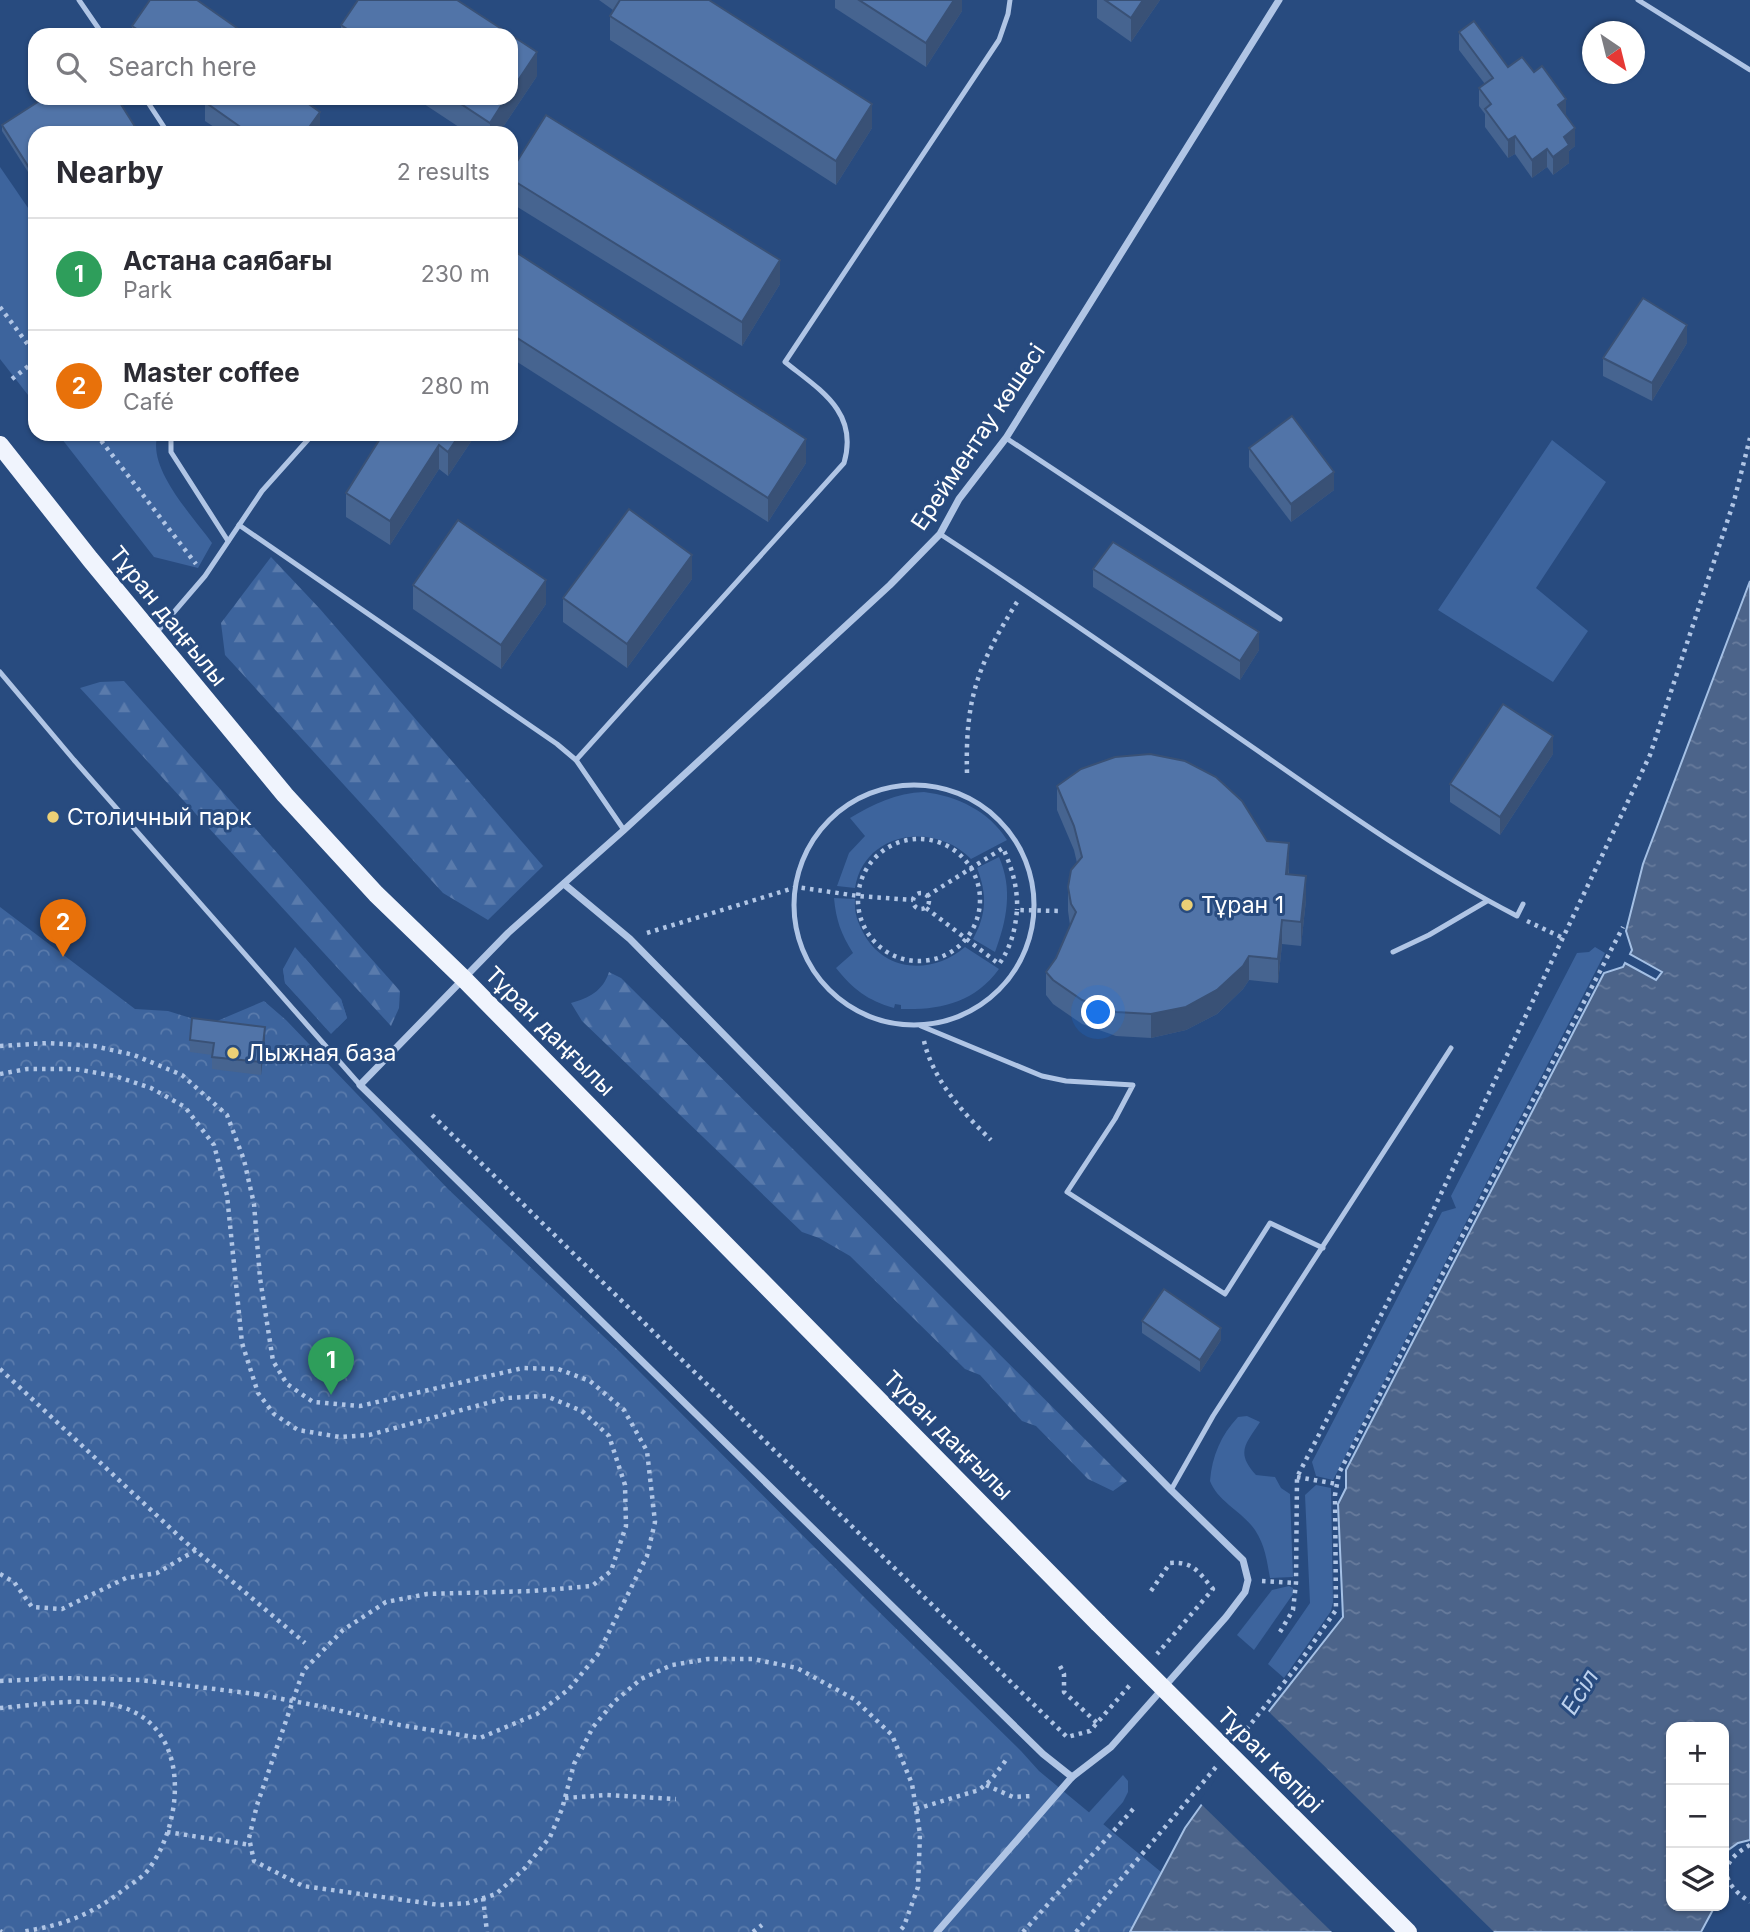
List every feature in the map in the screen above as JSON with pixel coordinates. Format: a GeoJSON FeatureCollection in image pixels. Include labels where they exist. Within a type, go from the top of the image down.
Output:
{"type":"FeatureCollection","features":[{"type":"Feature","properties":{"kind":"main road","name":"Тұран даңғылы"},"geometry":{"type":"LineString","coordinates":[[0,445],[90,559],[285,795],[376,894],[464,979],[1098,1623]]}},
{"type":"Feature","properties":{"kind":"main road","name":"Тұран көпірі"},"geometry":{"type":"LineString","coordinates":[[1098,1623],[1408,1932]]}},
{"type":"Feature","properties":{"kind":"street","name":"Ерейментау көшесі"},"geometry":{"type":"LineString","coordinates":[[360,1085],[508,933],[624,831],[891,585],[940,534],[959,499],[1006,438],[1279,0]]}},
{"type":"Feature","properties":{"kind":"street"},"geometry":{"type":"LineString","coordinates":[[564,884],[630,939],[1243,1560],[1248,1580],[1245,1592],[1217,1627],[1111,1747],[1072,1777],[937,1932]]}},
{"type":"Feature","properties":{"kind":"street"},"geometry":{"type":"LineString","coordinates":[[360,1085],[1043,1754],[1072,1777]]}},
{"type":"Feature","properties":{"kind":"lane"},"geometry":{"type":"LineString","coordinates":[[79,0],[98,28]]}},
{"type":"Feature","properties":{"kind":"lane"},"geometry":{"type":"LineString","coordinates":[[576,760],[844,463],[849,445],[843,418],[829,397],[785,362],[999,40],[1010,0]]}},
{"type":"Feature","properties":{"kind":"lane"},"geometry":{"type":"LineString","coordinates":[[1638,0],[1750,70]]}},
{"type":"Feature","properties":{"kind":"lane"},"geometry":{"type":"LineString","coordinates":[[150,105],[163,126]]}},
{"type":"Feature","properties":{"kind":"lane"},"geometry":{"type":"LineString","coordinates":[[1006,438],[1280,619]]}},
{"type":"Feature","properties":{"kind":"lane"},"geometry":{"type":"LineString","coordinates":[[171,441],[171,452],[228,541]]}},
{"type":"Feature","properties":{"kind":"lane"},"geometry":{"type":"LineString","coordinates":[[153,635],[205,576],[262,491],[307,441]]}},
{"type":"Feature","properties":{"kind":"lane"},"geometry":{"type":"LineString","coordinates":[[239,525],[576,760],[624,831]]}},
{"type":"Feature","properties":{"kind":"lane"},"geometry":{"type":"LineString","coordinates":[[940,534],[1352,816],[1487,901],[1517,916],[1523,904]]}},
{"type":"Feature","properties":{"kind":"lane"},"geometry":{"type":"LineString","coordinates":[[0,673],[360,1085]]}},
{"type":"Feature","properties":{"kind":"lane"},"geometry":{"type":"LineString","coordinates":[[910,784],[939,787],[966,796],[982,806],[1010,831],[1025,856],[1033,883],[1032,911],[1028,946],[1012,977],[986,1002],[956,1019],[921,1026],[885,1023],[851,1009],[823,985],[803,954],[793,919],[794,887],[809,844],[835,813],[870,792],[910,784]]}},
{"type":"Feature","properties":{"kind":"lane"},"geometry":{"type":"LineString","coordinates":[[1393,952],[1487,901]]}},
{"type":"Feature","properties":{"kind":"lane"},"geometry":{"type":"LineString","coordinates":[[921,1026],[1042,1076],[1066,1081],[1133,1085],[1115,1119],[1067,1192],[1225,1294],[1270,1223],[1324,1248]]}},
{"type":"Feature","properties":{"kind":"lane"},"geometry":{"type":"LineString","coordinates":[[1171,1490],[1213,1416],[1451,1048]]}},
{"type":"Feature","properties":{"kind":"path"},"geometry":{"type":"LineString","coordinates":[[0,307],[28,345]]}},
{"type":"Feature","properties":{"kind":"path"},"geometry":{"type":"LineString","coordinates":[[12,379],[28,366]]}},
{"type":"Feature","properties":{"kind":"path"},"geometry":{"type":"LineString","coordinates":[[1280,1632],[1293,1610],[1296,1583],[1297,1477],[1407,1265],[1650,755],[1734,501],[1750,438]]}},
{"type":"Feature","properties":{"kind":"path"},"geometry":{"type":"LineString","coordinates":[[101,441],[198,568]]}},
{"type":"Feature","properties":{"kind":"path"},"geometry":{"type":"LineString","coordinates":[[967,773],[966,737],[974,689],[991,643],[1025,590]]}},
{"type":"Feature","properties":{"kind":"path"},"geometry":{"type":"LineString","coordinates":[[923,839],[941,843],[958,853],[971,867],[979,886],[980,907],[974,927],[965,939],[944,956],[924,961],[903,959],[884,951],[869,936],[860,917],[858,896],[862,877],[872,861],[886,848],[904,841],[923,839]]}},
{"type":"Feature","properties":{"kind":"path"},"geometry":{"type":"LineString","coordinates":[[913,900],[917,909],[926,908],[999,964],[1009,948],[1016,928],[1018,896],[1012,868],[1003,848],[927,896]]}},
{"type":"Feature","properties":{"kind":"path"},"geometry":{"type":"LineString","coordinates":[[630,939],[794,887],[913,900]]}},
{"type":"Feature","properties":{"kind":"path"},"geometry":{"type":"LineString","coordinates":[[913,900],[915,895],[920,893],[927,896],[929,901],[926,908]]}},
{"type":"Feature","properties":{"kind":"path"},"geometry":{"type":"LineString","coordinates":[[1017,910],[1060,911]]}},
{"type":"Feature","properties":{"kind":"path"},"geometry":{"type":"LineString","coordinates":[[1517,916],[1563,938]]}},
{"type":"Feature","properties":{"kind":"path"},"geometry":{"type":"LineString","coordinates":[[1234,1744],[1295,1669],[1336,1610],[1335,1495],[1339,1473],[1623,927]]}},
{"type":"Feature","properties":{"kind":"path"},"geometry":{"type":"LineString","coordinates":[[921,1026],[924,1045],[944,1086],[967,1117],[990,1140]]}},
{"type":"Feature","properties":{"kind":"path"},"geometry":{"type":"LineString","coordinates":[[0,1046],[48,1043],[94,1046],[134,1055],[182,1075],[227,1115],[244,1160],[254,1204],[260,1278],[273,1362],[287,1384],[313,1402],[360,1406],[523,1368],[558,1369],[590,1381],[624,1410],[647,1451],[655,1522],[647,1556],[598,1654],[569,1689],[537,1714],[480,1738],[400,1725],[256,1694],[140,1680],[63,1678],[0,1681]]}},
{"type":"Feature","properties":{"kind":"path"},"geometry":{"type":"LineString","coordinates":[[0,1074],[27,1069],[75,1069],[115,1076],[151,1088],[185,1107],[214,1145],[227,1195],[242,1343],[258,1393],[274,1414],[298,1430],[340,1437],[369,1435],[506,1398],[546,1396],[582,1411],[609,1436],[625,1485],[626,1526],[611,1571],[592,1586],[533,1591],[427,1594],[386,1602],[343,1630],[304,1670],[257,1805],[249,1838],[254,1861],[303,1886],[440,1905],[468,1903],[496,1894],[525,1868],[550,1837],[574,1764],[593,1727],[615,1700],[641,1679],[672,1665],[708,1659],[753,1659],[797,1668],[855,1699],[892,1735],[912,1784],[920,1834],[918,1887],[904,1926],[899,1932]]}},
{"type":"Feature","properties":{"kind":"path"},"geometry":{"type":"LineString","coordinates":[[432,1115],[1067,1737],[1090,1731],[1133,1682]]}},
{"type":"Feature","properties":{"kind":"path"},"geometry":{"type":"LineString","coordinates":[[0,1369],[196,1550],[305,1643]]}},
{"type":"Feature","properties":{"kind":"path"},"geometry":{"type":"LineString","coordinates":[[1297,1477],[1337,1484]]}},
{"type":"Feature","properties":{"kind":"path"},"geometry":{"type":"LineString","coordinates":[[0,1574],[13,1582],[32,1607],[62,1609],[126,1578],[157,1573],[196,1550]]}},
{"type":"Feature","properties":{"kind":"path"},"geometry":{"type":"LineString","coordinates":[[1151,1591],[1170,1563],[1182,1562],[1194,1567],[1213,1589],[1151,1661]]}},
{"type":"Feature","properties":{"kind":"path"},"geometry":{"type":"LineString","coordinates":[[1248,1580],[1296,1583]]}},
{"type":"Feature","properties":{"kind":"path"},"geometry":{"type":"LineString","coordinates":[[1060,1666],[1064,1674],[1064,1692],[1097,1723]]}},
{"type":"Feature","properties":{"kind":"path"},"geometry":{"type":"LineString","coordinates":[[0,1708],[70,1702],[103,1704],[132,1711],[151,1724],[175,1768],[176,1792],[167,1832],[147,1872],[106,1904],[57,1926],[21,1932]]}},
{"type":"Feature","properties":{"kind":"path"},"geometry":{"type":"LineString","coordinates":[[916,1809],[979,1790],[1006,1760]]}},
{"type":"Feature","properties":{"kind":"path"},"geometry":{"type":"LineString","coordinates":[[1076,1932],[1216,1766]]}},
{"type":"Feature","properties":{"kind":"path"},"geometry":{"type":"LineString","coordinates":[[985,1785],[1013,1797],[1032,1796]]}},
{"type":"Feature","properties":{"kind":"path"},"geometry":{"type":"LineString","coordinates":[[565,1798],[606,1795],[676,1799]]}},
{"type":"Feature","properties":{"kind":"path"},"geometry":{"type":"LineString","coordinates":[[1023,1932],[1135,1807]]}},
{"type":"Feature","properties":{"kind":"path"},"geometry":{"type":"LineString","coordinates":[[167,1832],[251,1845]]}},
{"type":"Feature","properties":{"kind":"path"},"geometry":{"type":"LineString","coordinates":[[1750,1845],[1735,1853],[1727,1867],[1729,1884],[1733,1891],[1750,1902]]}},
{"type":"Feature","properties":{"kind":"path"},"geometry":{"type":"LineString","coordinates":[[483,1898],[487,1932]]}},
{"type":"Feature","properties":{"kind":"path"},"geometry":{"type":"LineString","coordinates":[[753,1932],[762,1925]]}},
{"type":"Feature","properties":{"kind":"green space"},"geometry":{"type":"Polygon","coordinates":[[[0,167],[28,208],[28,395],[0,359],[0,167]]]}},
{"type":"Feature","properties":{"kind":"green space"},"geometry":{"type":"Polygon","coordinates":[[[1552,440],[1606,482],[1536,588],[1588,631],[1553,682],[1438,610],[1552,440]]]}},
{"type":"Feature","properties":{"kind":"green space"},"geometry":{"type":"Polygon","coordinates":[[[63,441],[157,441],[159,462],[173,491],[212,543],[198,568],[154,557],[63,441]]]}},
{"type":"Feature","properties":{"kind":"green space"},"geometry":{"type":"Polygon","coordinates":[[[271,557],[320,609],[543,866],[488,920],[443,893],[225,655],[221,623],[271,557]]]}},
{"type":"Feature","properties":{"kind":"green space"},"geometry":{"type":"Polygon","coordinates":[[[124,681],[400,991],[399,1008],[391,1026],[80,688],[100,682],[124,681]]]}},
{"type":"Feature","properties":{"kind":"green space"},"geometry":{"type":"Polygon","coordinates":[[[924,792],[960,801],[982,813],[1007,840],[971,859],[956,847],[939,839],[921,836],[903,838],[886,844],[872,854],[861,869],[855,888],[837,886],[849,853],[865,836],[850,818],[885,800],[924,792]]]}},
{"type":"Feature","properties":{"kind":"green space"},"geometry":{"type":"Polygon","coordinates":[[[999,857],[1006,881],[1007,904],[995,952],[973,939],[981,921],[984,904],[983,887],[977,868],[999,857]]]}},
{"type":"Feature","properties":{"kind":"green space"},"geometry":{"type":"Polygon","coordinates":[[[834,898],[855,899],[857,918],[865,936],[874,948],[898,963],[912,966],[939,962],[965,947],[999,969],[979,990],[943,1006],[901,1009],[901,1005],[895,1004],[894,1008],[869,998],[836,968],[853,953],[840,927],[834,898]]]}},
{"type":"Feature","properties":{"kind":"green space"},"geometry":{"type":"Polygon","coordinates":[[[0,907],[135,1009],[168,1011],[210,1024],[264,1001],[286,1020],[448,1189],[620,1352],[1039,1771],[1161,1872],[1130,1932],[0,1932],[0,907]]]}},
{"type":"Feature","properties":{"kind":"green space"},"geometry":{"type":"Polygon","coordinates":[[[295,947],[341,999],[347,1018],[331,1034],[285,983],[283,969],[295,947]]]}},
{"type":"Feature","properties":{"kind":"green space"},"geometry":{"type":"Polygon","coordinates":[[[1595,947],[1605,953],[1333,1480],[1316,1476],[1312,1462],[1442,1212],[1456,1208],[1451,1196],[1577,953],[1589,952],[1595,947]]]}},
{"type":"Feature","properties":{"kind":"green space"},"geometry":{"type":"Polygon","coordinates":[[[300,958],[305,958],[316,971],[311,982],[297,996],[285,983],[283,969],[300,958]]]}},
{"type":"Feature","properties":{"kind":"green space"},"geometry":{"type":"Polygon","coordinates":[[[609,972],[621,978],[1127,1481],[1113,1491],[1088,1479],[1036,1426],[1022,1421],[980,1375],[965,1369],[850,1256],[819,1238],[802,1232],[582,1021],[571,1003],[594,993],[609,972]]]}},
{"type":"Feature","properties":{"kind":"green space"},"geometry":{"type":"Polygon","coordinates":[[[341,999],[347,1018],[337,1028],[326,1028],[317,1018],[322,1011],[341,999]]]}},
{"type":"Feature","properties":{"kind":"green space"},"geometry":{"type":"Polygon","coordinates":[[[1247,1416],[1260,1422],[1245,1448],[1246,1460],[1256,1475],[1275,1477],[1281,1488],[1290,1494],[1293,1577],[1270,1578],[1267,1559],[1255,1530],[1224,1501],[1210,1481],[1215,1455],[1222,1439],[1238,1417],[1247,1416]]]}},
{"type":"Feature","properties":{"kind":"green space"},"geometry":{"type":"Polygon","coordinates":[[[1316,1485],[1331,1488],[1333,1602],[1331,1611],[1284,1678],[1268,1664],[1310,1603],[1305,1495],[1316,1485]]]}},
{"type":"Feature","properties":{"kind":"green space"},"geometry":{"type":"Polygon","coordinates":[[[1289,1586],[1293,1588],[1293,1594],[1254,1650],[1237,1635],[1272,1590],[1289,1586]]]}},
{"type":"Feature","properties":{"kind":"green space"},"geometry":{"type":"Polygon","coordinates":[[[1123,1775],[1128,1781],[1128,1792],[1123,1802],[1008,1932],[980,1932],[1123,1775]]]}},
{"type":"Feature","properties":{"kind":"water","name":"Есіл"},"geometry":{"type":"Polygon","coordinates":[[[1750,581],[1750,1840],[1738,1843],[1729,1849],[1729,1722],[1666,1722],[1666,1911],[1712,1911],[1701,1932],[1130,1932],[1185,1828],[1262,1720],[1343,1617],[1338,1504],[1346,1488],[1346,1470],[1604,973],[1623,967],[1625,963],[1656,980],[1662,972],[1630,954],[1632,950],[1626,931],[1643,864],[1750,581]]]}},
{"type":"Feature","properties":{"kind":"pier"},"geometry":{"type":"Polygon","coordinates":[[[1266,1709],[1494,1932],[1332,1932],[1199,1802],[1266,1709]]]}},
{"type":"Feature","properties":{"kind":"building"},"geometry":{"type":"Polygon","coordinates":[[[150,0],[197,0],[237,28],[135,28],[132,26],[150,0]]]}},
{"type":"Feature","properties":{"kind":"building"},"geometry":{"type":"Polygon","coordinates":[[[358,0],[457,0],[500,28],[346,28],[341,25],[358,0]]]}},
{"type":"Feature","properties":{"kind":"building"},"geometry":{"type":"Polygon","coordinates":[[[620,0],[709,0],[872,104],[836,161],[610,16],[620,0]]]}},
{"type":"Feature","properties":{"kind":"building"},"geometry":{"type":"Polygon","coordinates":[[[859,0],[954,0],[926,43],[859,0]]]}},
{"type":"Feature","properties":{"kind":"building"},"geometry":{"type":"Polygon","coordinates":[[[1105,0],[1143,0],[1131,18],[1105,0]]]}},
{"type":"Feature","properties":{"kind":"building"},"geometry":{"type":"Polygon","coordinates":[[[1474,21],[1508,67],[1522,57],[1534,72],[1542,66],[1566,99],[1558,105],[1575,128],[1564,137],[1569,145],[1553,157],[1547,149],[1532,160],[1515,136],[1508,140],[1485,109],[1491,104],[1479,88],[1493,78],[1459,32],[1474,21]]]}},
{"type":"Feature","properties":{"kind":"building"},"geometry":{"type":"Polygon","coordinates":[[[518,40],[537,52],[518,80],[518,40]]]}},
{"type":"Feature","properties":{"kind":"building"},"geometry":{"type":"Polygon","coordinates":[[[33,105],[121,105],[135,126],[28,126],[28,166],[2,125],[33,105]]]}},
{"type":"Feature","properties":{"kind":"building"},"geometry":{"type":"Polygon","coordinates":[[[209,105],[310,105],[320,112],[310,126],[239,126],[209,105]]]}},
{"type":"Feature","properties":{"kind":"building"},"geometry":{"type":"Polygon","coordinates":[[[463,105],[502,105],[490,123],[463,105]]]}},
{"type":"Feature","properties":{"kind":"building"},"geometry":{"type":"Polygon","coordinates":[[[546,115],[780,260],[742,322],[518,183],[518,160],[546,115]]]}},
{"type":"Feature","properties":{"kind":"building"},"geometry":{"type":"Polygon","coordinates":[[[518,254],[806,439],[768,498],[518,338],[518,254]]]}},
{"type":"Feature","properties":{"kind":"building"},"geometry":{"type":"Polygon","coordinates":[[[1643,298],[1687,325],[1652,383],[1603,358],[1643,298]]]}},
{"type":"Feature","properties":{"kind":"building"},"geometry":{"type":"Polygon","coordinates":[[[1292,416],[1334,472],[1291,504],[1249,448],[1292,416]]]}},
{"type":"Feature","properties":{"kind":"building"},"geometry":{"type":"Polygon","coordinates":[[[379,441],[455,441],[448,452],[439,445],[390,521],[346,493],[379,441]]]}},
{"type":"Feature","properties":{"kind":"building"},"geometry":{"type":"Polygon","coordinates":[[[629,509],[692,555],[627,644],[563,598],[629,509]]]}},
{"type":"Feature","properties":{"kind":"building"},"geometry":{"type":"Polygon","coordinates":[[[458,520],[546,580],[501,645],[413,585],[458,520]]]}},
{"type":"Feature","properties":{"kind":"building"},"geometry":{"type":"Polygon","coordinates":[[[1113,542],[1259,632],[1240,661],[1093,569],[1113,542]]]}},
{"type":"Feature","properties":{"kind":"building"},"geometry":{"type":"Polygon","coordinates":[[[1503,704],[1553,736],[1500,817],[1450,784],[1503,704]]]}},
{"type":"Feature","properties":{"kind":"building","name":"Тұран 1"},"geometry":{"type":"Polygon","coordinates":[[[1150,754],[1185,761],[1216,777],[1242,801],[1267,841],[1289,843],[1286,874],[1306,876],[1301,922],[1282,920],[1278,959],[1249,956],[1243,966],[1217,990],[1186,1007],[1151,1014],[1116,1012],[1082,1000],[1046,972],[1056,958],[1076,912],[1071,904],[1068,887],[1071,870],[1082,857],[1074,826],[1057,786],[1081,769],[1115,757],[1150,754]]]}},
{"type":"Feature","properties":{"kind":"building","name":"Лыжная база"},"geometry":{"type":"Polygon","coordinates":[[[192,1018],[265,1027],[261,1062],[212,1057],[214,1043],[190,1040],[192,1018]]]}},
{"type":"Feature","properties":{"kind":"building"},"geometry":{"type":"Polygon","coordinates":[[[1164,1289],[1221,1328],[1200,1360],[1142,1321],[1164,1289]]]}},
{"type":"Feature","properties":{"kind":"place","name":"Столичный парк"},"geometry":{"type":"Point","coordinates":[53,817]}},
{"type":"Feature","properties":{"kind":"place","name":"Тұран 1"},"geometry":{"type":"Point","coordinates":[1187,905]}},
{"type":"Feature","properties":{"kind":"place","name":"Master coffee"},"geometry":{"type":"Point","coordinates":[63,957]}},
{"type":"Feature","properties":{"kind":"place","name":"Лыжная база"},"geometry":{"type":"Point","coordinates":[233,1053]}},
{"type":"Feature","properties":{"kind":"place","name":"Астана саябағы"},"geometry":{"type":"Point","coordinates":[331,1395]}}]}
